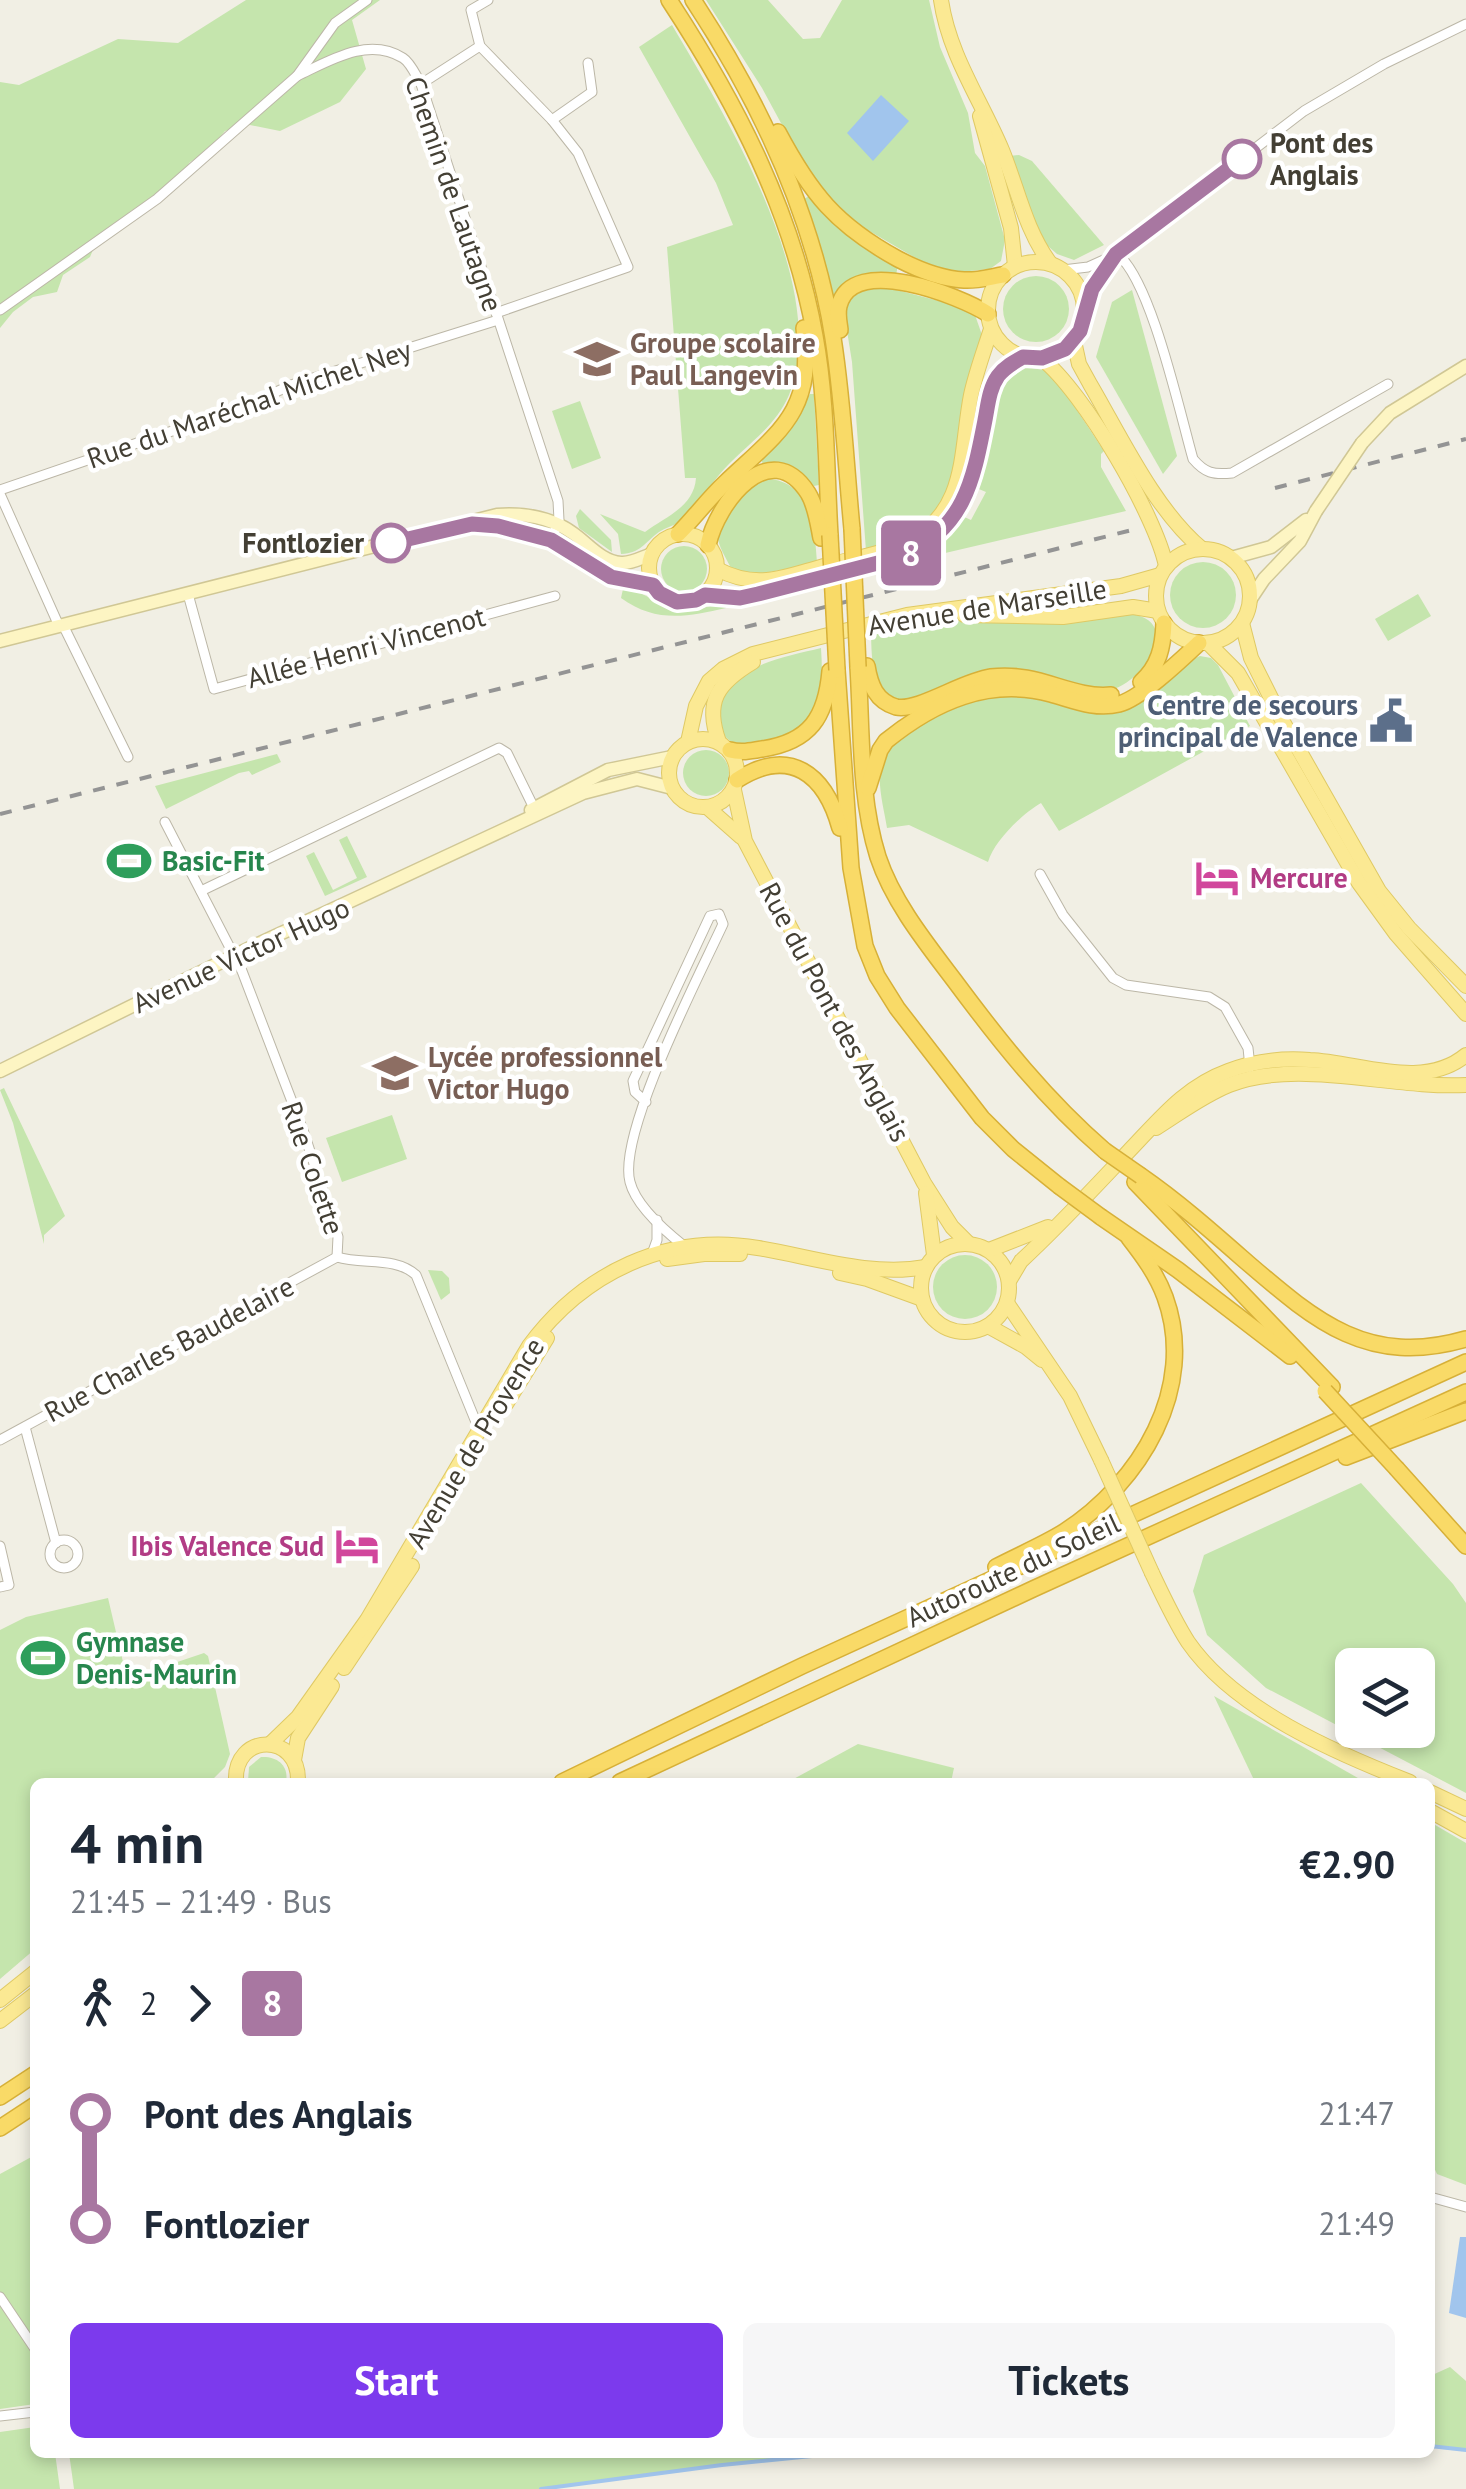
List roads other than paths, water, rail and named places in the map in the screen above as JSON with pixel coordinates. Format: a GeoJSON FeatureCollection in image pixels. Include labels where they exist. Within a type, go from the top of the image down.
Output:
{"type":"FeatureCollection","features":[{"type":"Feature","properties":{"kind":"highway"},"geometry":{"type":"LineString","coordinates":[[668,0],[744,125],[789,230],[819,360],[825,536],[835,618],[834,671],[850,868]]}},
{"type":"Feature","properties":{"kind":"highway"},"geometry":{"type":"LineString","coordinates":[[693,0],[757,93],[800,173],[838,220],[871,244],[934,274],[971,280],[1009,270]]}},
{"type":"Feature","properties":{"kind":"highway"},"geometry":{"type":"LineString","coordinates":[[711,28],[781,160],[802,215],[833,339],[862,667],[866,796],[885,874],[922,936],[1036,1087],[1138,1179],[1400,1467],[1466,1534]]}},
{"type":"Feature","properties":{"kind":"highway"},"geometry":{"type":"LineString","coordinates":[[678,534],[772,439],[800,399],[808,360],[789,230]]}},
{"type":"Feature","properties":{"kind":"highway"},"geometry":{"type":"LineString","coordinates":[[845,454],[838,311],[850,290],[864,282],[896,281],[957,298],[989,322]]}},
{"type":"Feature","properties":{"kind":"highway"},"geometry":{"type":"LineString","coordinates":[[708,545],[720,510],[748,480],[769,471],[792,476],[807,491],[825,536]]}},
{"type":"Feature","properties":{"kind":"highway"},"geometry":{"type":"LineString","coordinates":[[862,667],[874,692],[898,707],[919,705],[976,680],[1014,676],[1108,696],[1127,691],[1154,668],[1164,640],[1161,617]]}},
{"type":"Feature","properties":{"kind":"highway"},"geometry":{"type":"LineString","coordinates":[[866,796],[886,741],[952,700],[983,690],[1013,687],[1090,706],[1118,704],[1134,698],[1204,643]]}},
{"type":"Feature","properties":{"kind":"highway"},"geometry":{"type":"LineString","coordinates":[[724,746],[740,752],[771,748],[798,738],[816,720],[827,700],[834,671]]}},
{"type":"Feature","properties":{"kind":"highway"},"geometry":{"type":"LineString","coordinates":[[736,785],[760,767],[780,764],[794,766],[821,785],[833,804],[865,946],[877,976],[982,1118],[1059,1186],[1178,1270],[1284,1350],[1328,1389]]}},
{"type":"Feature","properties":{"kind":"highway"},"geometry":{"type":"LineString","coordinates":[[1138,1179],[1182,1206],[1284,1294],[1341,1334],[1406,1349],[1466,1339]]}},
{"type":"Feature","properties":{"kind":"highway"},"geometry":{"type":"LineString","coordinates":[[802,1666],[1065,1531],[1108,1497],[1132,1471],[1148,1448],[1163,1411],[1172,1377],[1173,1340],[1169,1309],[1160,1286],[1129,1238]]}},
{"type":"Feature","properties":{"kind":"highway","name":"Autoroute du Soleil"},"geometry":{"type":"LineString","coordinates":[[570,1778],[802,1666],[1466,1362]]}},
{"type":"Feature","properties":{"kind":"highway","name":"Autoroute du Soleil"},"geometry":{"type":"LineString","coordinates":[[629,1778],[1466,1392]]}},
{"type":"Feature","properties":{"kind":"highway"},"geometry":{"type":"LineString","coordinates":[[1239,1496],[1466,1411]]}},
{"type":"Feature","properties":{"kind":"highway"},"geometry":{"type":"LineString","coordinates":[[1400,1467],[1466,1546]]}},
{"type":"Feature","properties":{"kind":"highway"},"geometry":{"type":"LineString","coordinates":[[0,2097],[30,2077]]}},
{"type":"Feature","properties":{"kind":"highway"},"geometry":{"type":"LineString","coordinates":[[0,2128],[30,2108]]}},
{"type":"Feature","properties":{"kind":"main road"},"geometry":{"type":"LineString","coordinates":[[942,0],[952,44],[999,143],[1034,241],[1078,286],[1085,308],[1074,341],[1054,356],[1042,358],[1023,357],[998,341],[989,322]]}},
{"type":"Feature","properties":{"kind":"main road"},"geometry":{"type":"LineString","coordinates":[[975,96],[1011,228],[1009,270]]}},
{"type":"Feature","properties":{"kind":"main road"},"geometry":{"type":"LineString","coordinates":[[718,569],[746,582],[788,575],[893,548],[936,522],[960,478],[971,396],[994,286],[1009,270],[1038,262],[1056,267]]}},
{"type":"Feature","properties":{"kind":"main road"},"geometry":{"type":"LineString","coordinates":[[1074,341],[1084,374],[1167,510],[1186,536],[1202,549],[1231,558],[1242,570],[1250,600]]}},
{"type":"Feature","properties":{"kind":"main road"},"geometry":{"type":"LineString","coordinates":[[705,595],[740,598],[758,594],[901,557],[932,539],[954,517],[969,488],[991,390],[1007,366],[1023,357]]}},
{"type":"Feature","properties":{"kind":"main road"},"geometry":{"type":"LineString","coordinates":[[1042,358],[1063,378],[1128,480],[1160,539],[1163,571],[1156,599],[1161,617],[1176,635],[1204,643],[1238,673],[1376,908],[1466,1014]]}},
{"type":"Feature","properties":{"kind":"main road"},"geometry":{"type":"LineString","coordinates":[[1204,643],[1233,633],[1242,623],[1250,600],[1264,579],[1300,540],[1362,443],[1390,413],[1466,366]]}},
{"type":"Feature","properties":{"kind":"main road"},"geometry":{"type":"LineString","coordinates":[[1231,558],[1271,547],[1316,511]]}},
{"type":"Feature","properties":{"kind":"main road"},"geometry":{"type":"LineString","coordinates":[[0,640],[513,514],[558,524],[614,562],[629,562],[652,554]]}},
{"type":"Feature","properties":{"kind":"main road"},"geometry":{"type":"LineString","coordinates":[[472,524],[521,530],[551,540],[611,577],[653,585]]}},
{"type":"Feature","properties":{"kind":"main road"},"geometry":{"type":"LineString","coordinates":[[678,534],[694,536],[708,545],[718,569],[712,588],[705,595],[677,602],[659,593],[649,575],[652,554],[662,541],[678,534]]}},
{"type":"Feature","properties":{"kind":"main road"},"geometry":{"type":"LineString","coordinates":[[1163,571],[1176,557],[1202,549]]}},
{"type":"Feature","properties":{"kind":"main road","name":"Avenue de Marseille"},"geometry":{"type":"LineString","coordinates":[[688,742],[696,706],[708,681],[723,668],[753,654],[907,616],[1121,586],[1163,571]]}},
{"type":"Feature","properties":{"kind":"main road","name":"Avenue de Marseille"},"geometry":{"type":"LineString","coordinates":[[724,746],[712,720],[716,696],[745,667],[776,654],[940,616],[1063,617],[1133,607],[1161,617]]}},
{"type":"Feature","properties":{"kind":"main road"},"geometry":{"type":"LineString","coordinates":[[1242,623],[1251,658],[1275,708],[1379,891],[1408,928],[1466,986]]}},
{"type":"Feature","properties":{"kind":"main road"},"geometry":{"type":"LineString","coordinates":[[704,738],[724,746],[738,769],[736,785],[718,804],[708,808],[691,805],[672,788],[672,757],[688,742],[704,738]]}},
{"type":"Feature","properties":{"kind":"main road","name":"Avenue Victor Hugo"},"geometry":{"type":"LineString","coordinates":[[482,840],[608,770],[672,757]]}},
{"type":"Feature","properties":{"kind":"main road","name":"Avenue Victor Hugo"},"geometry":{"type":"LineString","coordinates":[[0,1071],[235,955],[583,793],[617,782],[651,780],[672,788]]}},
{"type":"Feature","properties":{"kind":"main road","name":"Rue du Pont des Anglais"},"geometry":{"type":"LineString","coordinates":[[736,785],[745,842],[924,1183],[952,1227],[969,1244]]}},
{"type":"Feature","properties":{"kind":"main road","name":"Rue du Pont des Anglais"},"geometry":{"type":"LineString","coordinates":[[708,808],[745,842]]}},
{"type":"Feature","properties":{"kind":"main road"},"geometry":{"type":"LineString","coordinates":[[1009,1281],[998,1258],[989,1250],[969,1244],[952,1245],[930,1261],[922,1277],[922,1299],[932,1317],[953,1331],[988,1326],[1000,1316],[1007,1302],[1009,1281],[1021,1261],[1184,1095],[1214,1076],[1311,1060],[1405,1072],[1437,1070],[1466,1055]]}},
{"type":"Feature","properties":{"kind":"main road"},"geometry":{"type":"LineString","coordinates":[[1250,1072],[1310,1073],[1400,1085],[1466,1085]]}},
{"type":"Feature","properties":{"kind":"main road","name":"Rue du Pont des Anglais"},"geometry":{"type":"LineString","coordinates":[[924,1183],[934,1234],[930,1261]]}},
{"type":"Feature","properties":{"kind":"main road"},"geometry":{"type":"LineString","coordinates":[[989,1250],[1038,1234],[1064,1218]]}},
{"type":"Feature","properties":{"kind":"main road","name":"Avenue de Provence"},"geometry":{"type":"LineString","coordinates":[[237,1778],[239,1761],[245,1753],[261,1744],[270,1744],[298,1717],[367,1620],[530,1346],[571,1299],[609,1273],[652,1254],[684,1246],[733,1244],[884,1270],[930,1261]]}},
{"type":"Feature","properties":{"kind":"main road","name":"Avenue de Provence"},"geometry":{"type":"LineString","coordinates":[[294,1760],[297,1741],[307,1722],[394,1598],[539,1349],[570,1312],[594,1293],[623,1275],[670,1258],[729,1253],[867,1279],[922,1299]]}},
{"type":"Feature","properties":{"kind":"main road"},"geometry":{"type":"LineString","coordinates":[[1007,1302],[1054,1371],[1188,1640],[1224,1681],[1254,1704],[1364,1764],[1400,1778]]}},
{"type":"Feature","properties":{"kind":"main road"},"geometry":{"type":"LineString","coordinates":[[988,1326],[1026,1347],[1054,1371]]}},
{"type":"Feature","properties":{"kind":"main road"},"geometry":{"type":"LineString","coordinates":[[270,1744],[288,1752],[297,1778]]}},
{"type":"Feature","properties":{"kind":"main road"},"geometry":{"type":"LineString","coordinates":[[1364,1764],[1383,1778]]}},
{"type":"Feature","properties":{"kind":"main road"},"geometry":{"type":"LineString","coordinates":[[1435,1794],[1466,1809]]}},
{"type":"Feature","properties":{"kind":"main road"},"geometry":{"type":"LineString","coordinates":[[1435,1813],[1466,1830]]}},
{"type":"Feature","properties":{"kind":"main road"},"geometry":{"type":"LineString","coordinates":[[0,2000],[30,1976]]}},
{"type":"Feature","properties":{"kind":"main road"},"geometry":{"type":"LineString","coordinates":[[0,2022],[30,1998]]}},
{"type":"Feature","properties":{"kind":"street"},"geometry":{"type":"LineString","coordinates":[[0,310],[158,200],[297,76],[336,23],[368,0]]}},
{"type":"Feature","properties":{"kind":"street"},"geometry":{"type":"LineString","coordinates":[[488,0],[471,10],[480,46],[552,120],[592,92],[588,63]]}},
{"type":"Feature","properties":{"kind":"street"},"geometry":{"type":"LineString","coordinates":[[1056,267],[1088,267],[1116,254],[1304,110],[1384,64],[1466,24]]}},
{"type":"Feature","properties":{"kind":"street"},"geometry":{"type":"LineString","coordinates":[[421,84],[480,46]]}},
{"type":"Feature","properties":{"kind":"street","name":"Chemin de Lautagne"},"geometry":{"type":"LineString","coordinates":[[297,76],[345,54],[376,48],[405,59],[421,84],[558,500],[558,524]]}},
{"type":"Feature","properties":{"kind":"street","name":"Rue du Maréchal Michel Ney"},"geometry":{"type":"LineString","coordinates":[[0,492],[248,406],[291,385],[497,316],[628,266],[578,153],[552,120]]}},
{"type":"Feature","properties":{"kind":"street"},"geometry":{"type":"LineString","coordinates":[[1085,308],[1116,254]]}},
{"type":"Feature","properties":{"kind":"street"},"geometry":{"type":"LineString","coordinates":[[1116,254],[1127,261],[1145,300],[1192,459],[1203,471],[1214,475],[1232,473],[1388,384]]}},
{"type":"Feature","properties":{"kind":"street"},"geometry":{"type":"LineString","coordinates":[[0,492],[61,626],[128,757]]}},
{"type":"Feature","properties":{"kind":"street"},"geometry":{"type":"LineString","coordinates":[[551,540],[558,524]]}},
{"type":"Feature","properties":{"kind":"street","name":"Allée Henri Vincenot"},"geometry":{"type":"LineString","coordinates":[[188,594],[214,688],[555,596]]}},
{"type":"Feature","properties":{"kind":"street"},"geometry":{"type":"LineString","coordinates":[[200,890],[499,748],[507,754],[534,808]]}},
{"type":"Feature","properties":{"kind":"street","name":"Rue Colette"},"geometry":{"type":"LineString","coordinates":[[165,822],[235,955],[304,1133],[338,1238],[337,1257],[400,1265],[416,1276],[480,1434]]}},
{"type":"Feature","properties":{"kind":"street"},"geometry":{"type":"LineString","coordinates":[[1040,874],[1063,914],[1113,978],[1152,990],[1218,1001],[1248,1048],[1250,1072]]}},
{"type":"Feature","properties":{"kind":"street"},"geometry":{"type":"LineString","coordinates":[[646,1102],[635,1092],[633,1081],[710,916],[719,914],[723,924],[646,1102],[631,1147],[628,1173],[637,1198],[684,1246]]}},
{"type":"Feature","properties":{"kind":"street"},"geometry":{"type":"LineString","coordinates":[[652,1254],[657,1220]]}},
{"type":"Feature","properties":{"kind":"street","name":"Rue Charles Baudelaire"},"geometry":{"type":"LineString","coordinates":[[0,1440],[337,1257]]}},
{"type":"Feature","properties":{"kind":"street"},"geometry":{"type":"LineString","coordinates":[[464,1388],[486,1405],[496,1404]]}},
{"type":"Feature","properties":{"kind":"street"},"geometry":{"type":"LineString","coordinates":[[25,1427],[56,1543]]}},
{"type":"Feature","properties":{"kind":"street"},"geometry":{"type":"LineString","coordinates":[[0,1546],[4,1586]]}},
{"type":"Feature","properties":{"kind":"street"},"geometry":{"type":"LineString","coordinates":[[1435,2198],[1466,2207]]}},
{"type":"Feature","properties":{"kind":"street"},"geometry":{"type":"LineString","coordinates":[[0,2298],[30,2342]]}},
{"type":"Feature","properties":{"kind":"street"},"geometry":{"type":"LineString","coordinates":[[0,2416],[30,2413]]}},
{"type":"Feature","properties":{"kind":"water"},"geometry":{"type":"Polygon","coordinates":[[[881,95],[909,121],[873,161],[847,133],[881,95]]]}},
{"type":"Feature","properties":{"kind":"water"},"geometry":{"type":"Polygon","coordinates":[[[1460,2237],[1466,2237],[1466,2318],[1449,2313],[1460,2237]]]}},
{"type":"Feature","properties":{"kind":"waterway"},"geometry":{"type":"LineString","coordinates":[[1435,2447],[1466,2450]]}},
{"type":"Feature","properties":{"kind":"waterway"},"geometry":{"type":"LineString","coordinates":[[541,2489],[792,2458]]}},
{"type":"Feature","properties":{"kind":"railway"},"geometry":{"type":"LineString","coordinates":[[1275,488],[1466,439]]}},
{"type":"Feature","properties":{"kind":"railway"},"geometry":{"type":"LineString","coordinates":[[0,814],[1136,529]]}},
{"type":"Feature","properties":{"kind":"place","name":"Pont des Anglais"},"geometry":{"type":"Point","coordinates":[1242,159]}},
{"type":"Feature","properties":{"kind":"place","name":"Groupe scolaire Paul Langevin"},"geometry":{"type":"Point","coordinates":[597,359]}},
{"type":"Feature","properties":{"kind":"place","name":"Fontlozier"},"geometry":{"type":"Point","coordinates":[391,543]}},
{"type":"Feature","properties":{"kind":"place","name":"Centre de secours principal de Valence"},"geometry":{"type":"Point","coordinates":[1391,721]}},
{"type":"Feature","properties":{"kind":"place","name":"Basic-Fit"},"geometry":{"type":"Point","coordinates":[129,861]}},
{"type":"Feature","properties":{"kind":"place","name":"Mercure"},"geometry":{"type":"Point","coordinates":[1217,878]}},
{"type":"Feature","properties":{"kind":"place","name":"Lycée professionnel Victor Hugo"},"geometry":{"type":"Point","coordinates":[395,1073]}},
{"type":"Feature","properties":{"kind":"place","name":"Ibis Valence Sud"},"geometry":{"type":"Point","coordinates":[357,1546]}},
{"type":"Feature","properties":{"kind":"place","name":"Gymnase Denis-Maurin"},"geometry":{"type":"Point","coordinates":[43,1658]}}]}
